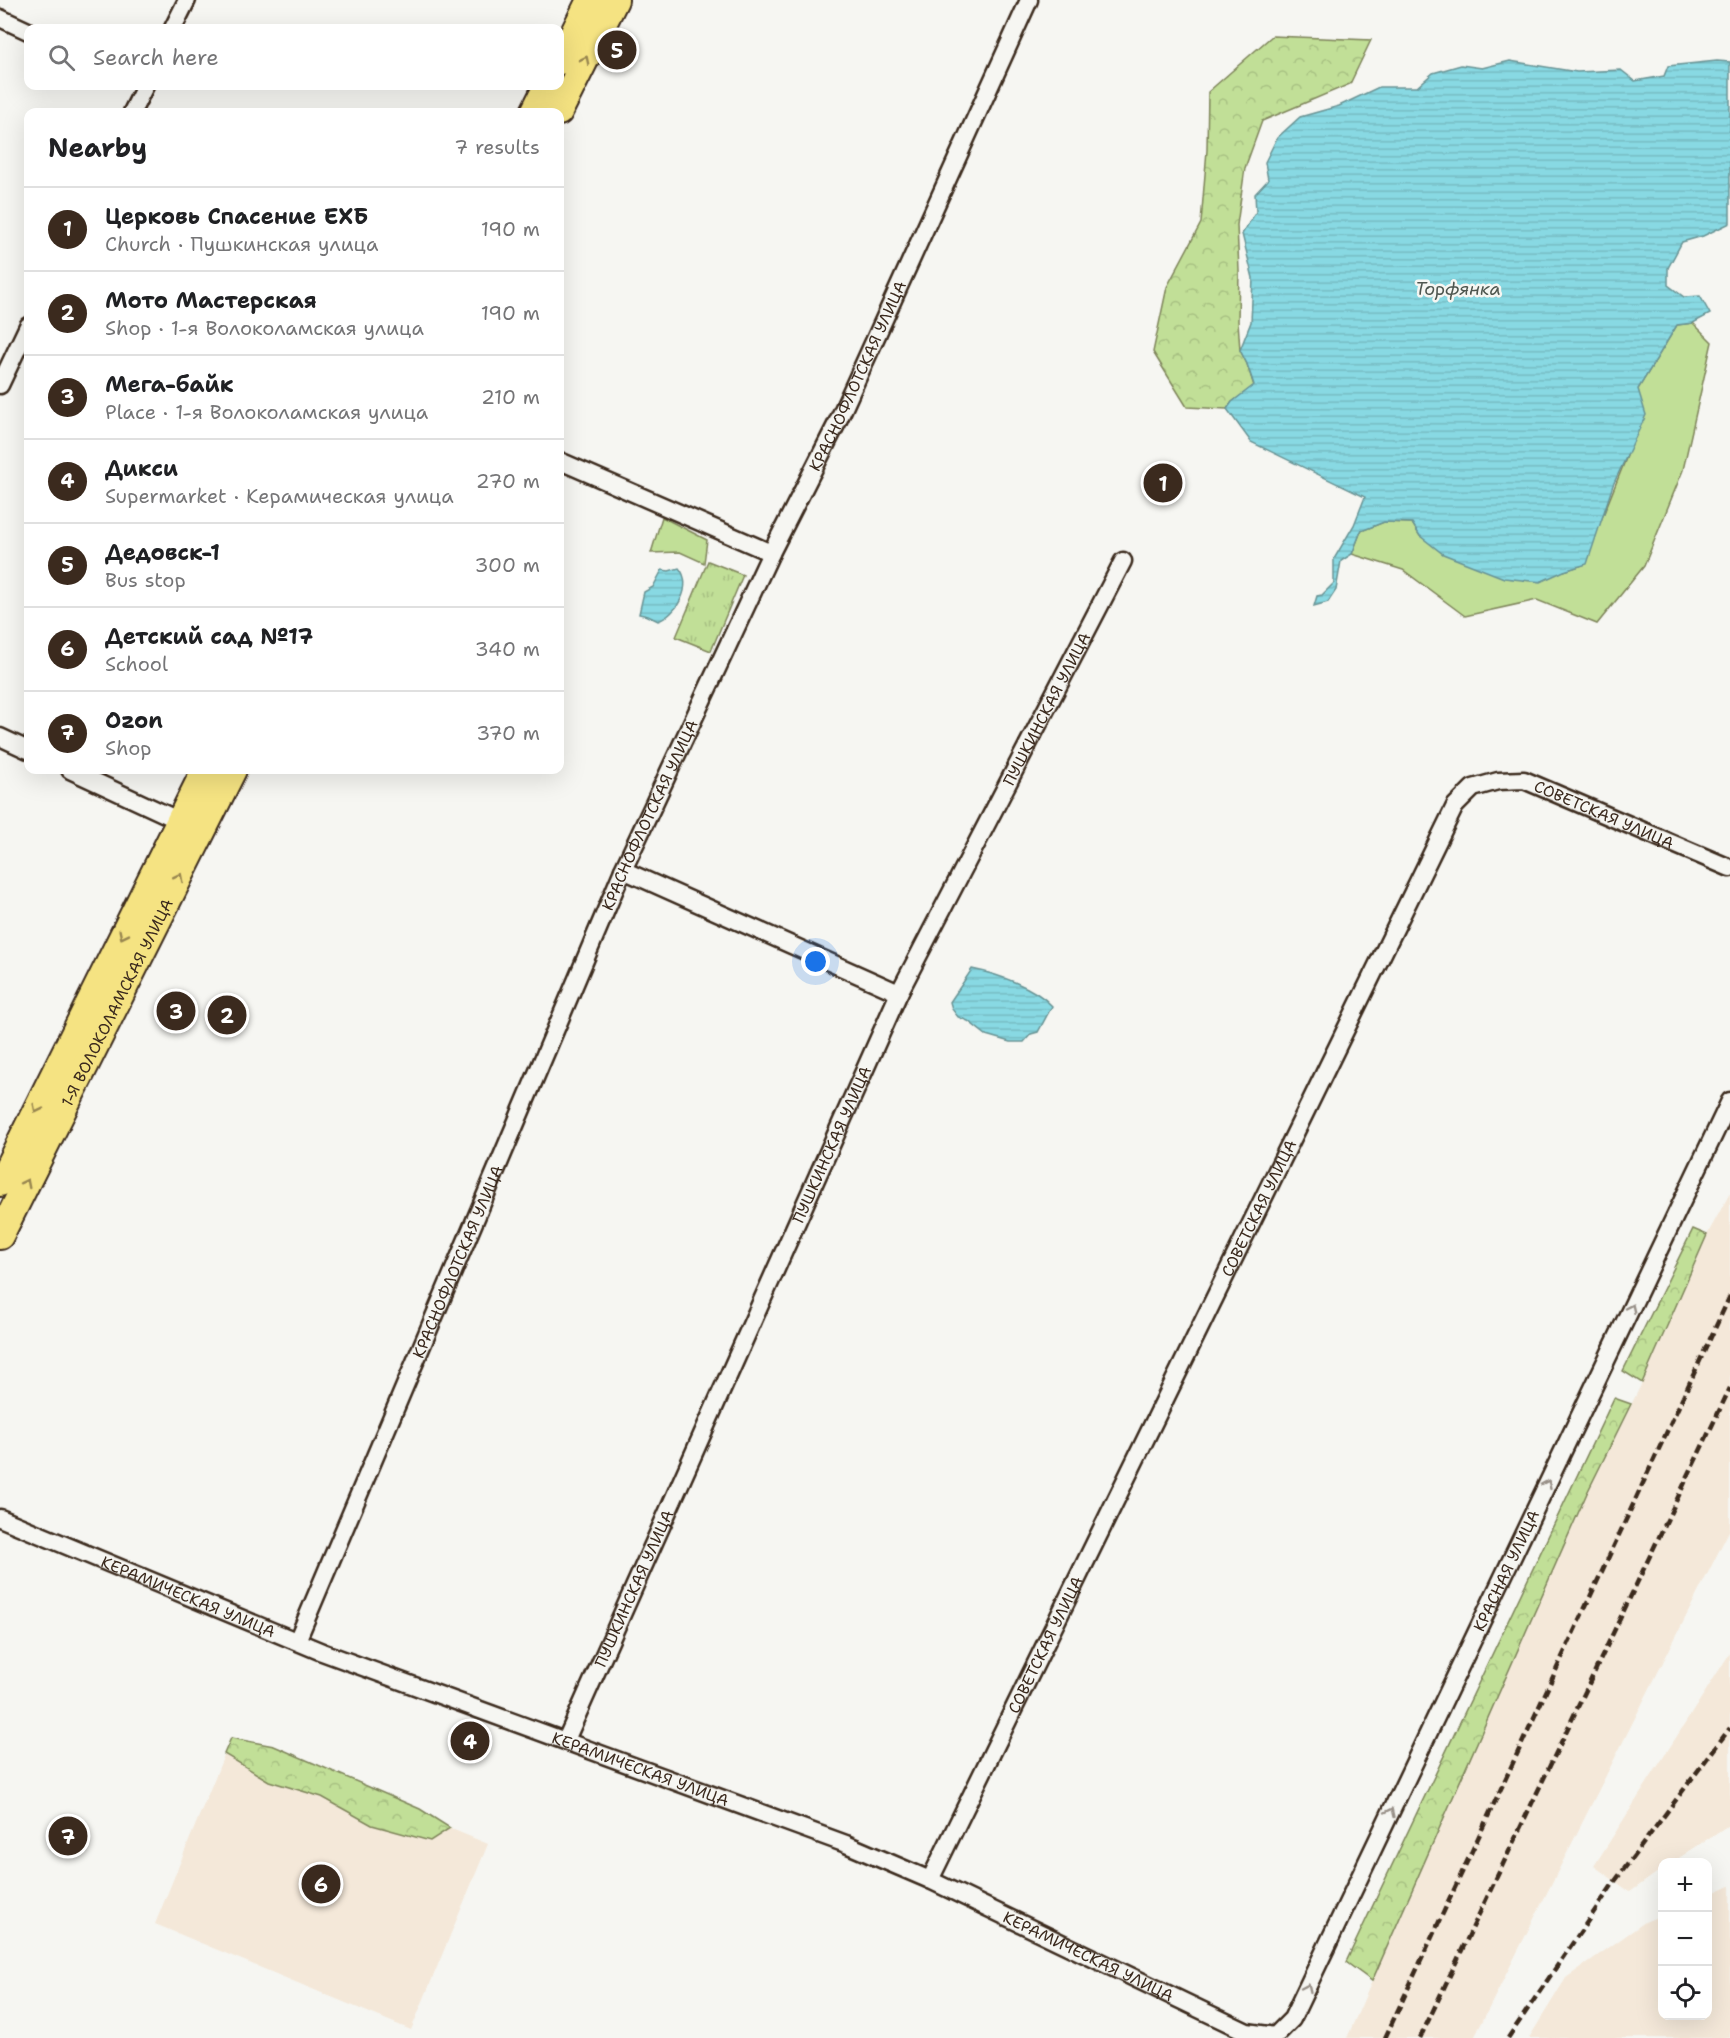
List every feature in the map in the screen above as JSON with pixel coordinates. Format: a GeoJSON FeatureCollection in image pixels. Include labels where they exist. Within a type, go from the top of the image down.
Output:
{"type":"FeatureCollection","features":[{"type":"Feature","properties":{"kind":"main road"},"geometry":{"type":"LineString","coordinates":[[564,53],[590,0]]}},
{"type":"Feature","properties":{"kind":"main road"},"geometry":{"type":"LineString","coordinates":[[561,108],[615,0]]}},
{"type":"Feature","properties":{"kind":"main road"},"geometry":{"type":"LineString","coordinates":[[536,108],[545,90]]}},
{"type":"Feature","properties":{"kind":"main road","name":"1-Я ВОЛОКОЛАМСКАЯ УЛИЦА"},"geometry":{"type":"LineString","coordinates":[[0,1183],[204,774]]}},
{"type":"Feature","properties":{"kind":"main road","name":"1-Я ВОЛОКОЛАМСКАЯ УЛИЦА"},"geometry":{"type":"LineString","coordinates":[[0,1236],[231,774]]}},
{"type":"Feature","properties":{"kind":"street"},"geometry":{"type":"LineString","coordinates":[[175,24],[187,0]]}},
{"type":"Feature","properties":{"kind":"street","name":"КРАСНОФЛОТСКАЯ УЛИЦА"},"geometry":{"type":"LineString","coordinates":[[297,1641],[623,870],[771,553],[837,423],[1029,0]]}},
{"type":"Feature","properties":{"kind":"street"},"geometry":{"type":"LineString","coordinates":[[0,18],[24,29]]}},
{"type":"Feature","properties":{"kind":"street"},"geometry":{"type":"LineString","coordinates":[[134,108],[143,90]]}},
{"type":"Feature","properties":{"kind":"street"},"geometry":{"type":"LineString","coordinates":[[0,385],[24,334]]}},
{"type":"Feature","properties":{"kind":"street"},"geometry":{"type":"LineString","coordinates":[[564,463],[771,553]]}},
{"type":"Feature","properties":{"kind":"street","name":"ПУШКИНСКАЯ УЛИЦА"},"geometry":{"type":"LineString","coordinates":[[566,1740],[899,993],[1123,561]]}},
{"type":"Feature","properties":{"kind":"street"},"geometry":{"type":"LineString","coordinates":[[0,737],[24,748]]}},
{"type":"Feature","properties":{"kind":"street"},"geometry":{"type":"LineString","coordinates":[[79,774],[180,821]]}},
{"type":"Feature","properties":{"kind":"street","name":"СОВЕТСКАЯ УЛИЦА"},"geometry":{"type":"LineString","coordinates":[[930,1880],[1455,806],[1473,788],[1498,781],[1524,780],[1730,868]]}},
{"type":"Feature","properties":{"kind":"street"},"geometry":{"type":"LineString","coordinates":[[623,870],[899,993]]}},
{"type":"Feature","properties":{"kind":"street","name":"КРАСНАЯ УЛИЦА"},"geometry":{"type":"LineString","coordinates":[[1275,2036],[1292,2019],[1730,1101]]}},
{"type":"Feature","properties":{"kind":"street","name":"КЕРАМИЧЕСКАЯ УЛИЦА"},"geometry":{"type":"LineString","coordinates":[[0,1518],[322,1652],[846,1844],[930,1880],[1247,2032],[1275,2036]]}},
{"type":"Feature","properties":{"kind":"shaded area"},"geometry":{"type":"Polygon","coordinates":[[[1730,1193],[1730,1529],[1474,2038],[1347,2038],[1587,1493],[1642,1383],[1707,1235],[1730,1193]]]}},
{"type":"Feature","properties":{"kind":"shaded area"},"geometry":{"type":"Polygon","coordinates":[[[1730,1653],[1730,1824],[1679,1858],[1658,1858],[1658,1872],[1630,1892],[1594,1866],[1730,1653]]]}},
{"type":"Feature","properties":{"kind":"shaded area"},"geometry":{"type":"Polygon","coordinates":[[[231,1738],[488,1844],[411,2030],[155,1924],[231,1738]]]}},
{"type":"Feature","properties":{"kind":"shaded area"},"geometry":{"type":"Polygon","coordinates":[[[1730,1885],[1730,2038],[1529,2038],[1566,1978],[1645,1922],[1658,1917],[1658,2020],[1712,2020],[1712,1893],[1730,1885]]]}},
{"type":"Feature","properties":{"kind":"green space"},"geometry":{"type":"Polygon","coordinates":[[[1272,36],[1371,40],[1350,84],[1262,121],[1245,168],[1237,225],[1240,350],[1254,386],[1232,402],[1227,409],[1187,407],[1153,352],[1167,287],[1201,223],[1207,150],[1208,92],[1272,36]]]}},
{"type":"Feature","properties":{"kind":"green space"},"geometry":{"type":"Polygon","coordinates":[[[1693,323],[1712,342],[1683,470],[1644,566],[1597,624],[1537,600],[1465,616],[1403,570],[1352,554],[1361,531],[1384,522],[1412,523],[1420,536],[1564,571],[1583,565],[1627,456],[1638,389],[1677,325],[1693,323]]]}},
{"type":"Feature","properties":{"kind":"green space"},"geometry":{"type":"Polygon","coordinates":[[[662,517],[707,540],[704,563],[680,552],[651,553],[662,517]]]}},
{"type":"Feature","properties":{"kind":"green space"},"geometry":{"type":"Polygon","coordinates":[[[708,561],[743,575],[711,651],[676,637],[708,561]]]}},
{"type":"Feature","properties":{"kind":"green space"},"geometry":{"type":"Polygon","coordinates":[[[1693,1229],[1707,1235],[1642,1383],[1623,1371],[1693,1229]]]}},
{"type":"Feature","properties":{"kind":"green space"},"geometry":{"type":"Polygon","coordinates":[[[1614,1398],[1631,1404],[1587,1493],[1372,1981],[1346,1962],[1614,1398]]]}},
{"type":"Feature","properties":{"kind":"green space"},"geometry":{"type":"Polygon","coordinates":[[[231,1738],[274,1746],[420,1809],[450,1828],[430,1841],[372,1825],[322,1797],[269,1781],[224,1754],[231,1738]]]}},
{"type":"Feature","properties":{"kind":"water","name":"Торфянка"},"geometry":{"type":"Polygon","coordinates":[[[1510,61],[1577,72],[1621,70],[1635,81],[1664,76],[1668,66],[1717,61],[1730,62],[1730,223],[1703,236],[1682,242],[1668,268],[1668,285],[1684,297],[1700,296],[1710,314],[1693,323],[1677,325],[1638,389],[1646,415],[1613,485],[1587,564],[1540,582],[1504,578],[1443,554],[1420,536],[1412,523],[1384,522],[1361,531],[1352,554],[1341,561],[1336,590],[1328,602],[1314,606],[1317,596],[1322,595],[1334,583],[1334,559],[1354,525],[1365,497],[1251,442],[1227,409],[1232,402],[1254,385],[1240,350],[1251,322],[1253,278],[1242,234],[1256,212],[1255,194],[1268,180],[1265,162],[1277,138],[1300,117],[1339,106],[1379,87],[1417,87],[1433,73],[1461,65],[1482,68],[1510,61]]]}},
{"type":"Feature","properties":{"kind":"water"},"geometry":{"type":"Polygon","coordinates":[[[679,568],[685,583],[684,591],[671,613],[658,621],[639,614],[644,592],[653,587],[662,570],[669,571],[679,568]]]}},
{"type":"Feature","properties":{"kind":"water"},"geometry":{"type":"Polygon","coordinates":[[[972,969],[1015,982],[1045,999],[1052,1006],[1038,1032],[1031,1034],[1024,1042],[1010,1042],[986,1035],[968,1021],[958,1017],[950,1002],[972,969]]]}},
{"type":"Feature","properties":{"kind":"railway"},"geometry":{"type":"LineString","coordinates":[[1385,2038],[1730,1296]]}},
{"type":"Feature","properties":{"kind":"railway"},"geometry":{"type":"LineString","coordinates":[[1420,2038],[1730,1388]]}},
{"type":"Feature","properties":{"kind":"railway"},"geometry":{"type":"LineString","coordinates":[[1508,2038],[1615,1881],[1730,1728]]}},
{"type":"Feature","properties":{"kind":"place","name":"Дедовск-1"},"geometry":{"type":"Point","coordinates":[617,50]}},
{"type":"Feature","properties":{"kind":"place","name":"Церковь Спасение ЕХБ"},"geometry":{"type":"Point","coordinates":[1163,483]}},
{"type":"Feature","properties":{"kind":"place","name":"Мега-байк"},"geometry":{"type":"Point","coordinates":[176,1011]}},
{"type":"Feature","properties":{"kind":"place","name":"Мото Мастерская"},"geometry":{"type":"Point","coordinates":[227,1015]}},
{"type":"Feature","properties":{"kind":"place","name":"Дикси"},"geometry":{"type":"Point","coordinates":[470,1741]}},
{"type":"Feature","properties":{"kind":"place","name":"Ozon"},"geometry":{"type":"Point","coordinates":[68,1836]}},
{"type":"Feature","properties":{"kind":"place","name":"Детский сад №17"},"geometry":{"type":"Point","coordinates":[321,1884]}}]}
